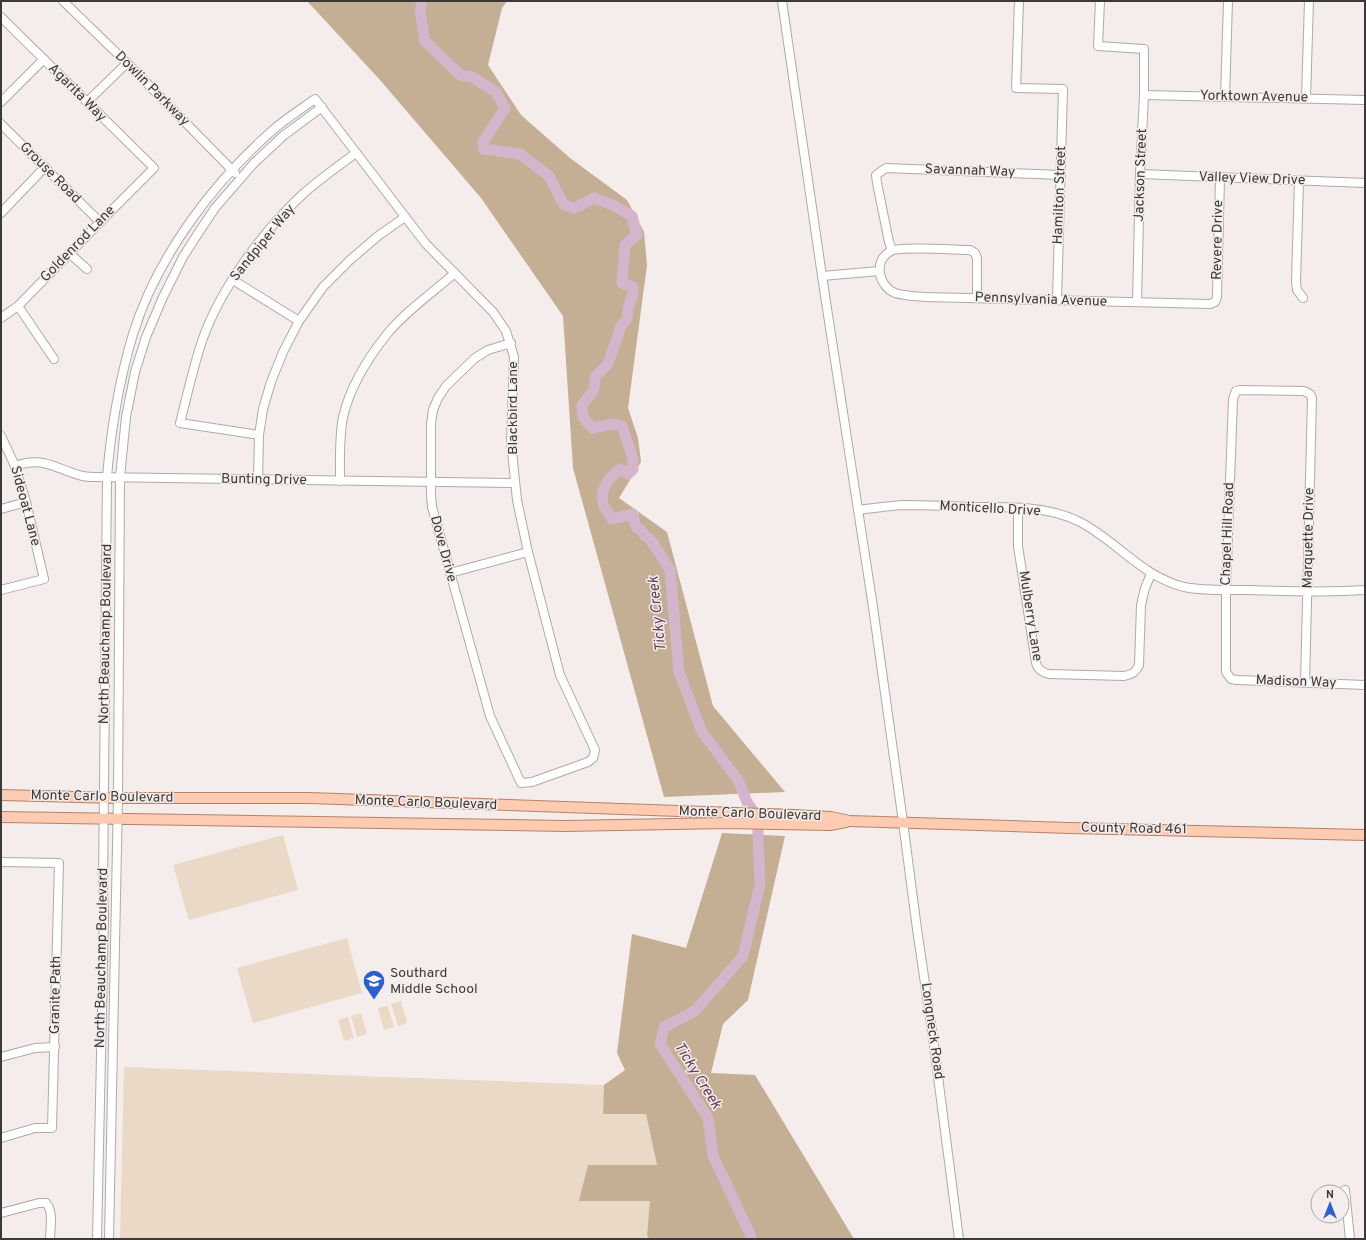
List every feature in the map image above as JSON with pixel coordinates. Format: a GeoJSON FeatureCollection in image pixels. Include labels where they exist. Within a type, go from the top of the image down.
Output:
{"type":"FeatureCollection","features":[{"type":"Feature","properties":{"kind":"main road","name":"Monte Carlo Boulevard"},"geometry":{"type":"LineString","coordinates":[[1,795],[104,798],[309,798],[726,818],[795,820],[830,817],[850,821],[903,822]]}},
{"type":"Feature","properties":{"kind":"main road","name":"Monte Carlo Boulevard"},"geometry":{"type":"LineString","coordinates":[[1,817],[565,826],[726,818]]}},
{"type":"Feature","properties":{"kind":"main road","name":"County Road 461"},"geometry":{"type":"LineString","coordinates":[[903,822],[1365,835]]}},
{"type":"Feature","properties":{"kind":"street","name":"Dowlin Parkway"},"geometry":{"type":"LineString","coordinates":[[63,1],[241,178]]}},
{"type":"Feature","properties":{"kind":"street","name":"Longneck Road"},"geometry":{"type":"LineString","coordinates":[[782,1],[903,822],[916,929],[933,1038],[959,1239]]}},
{"type":"Feature","properties":{"kind":"street","name":"Hamilton Street"},"geometry":{"type":"LineString","coordinates":[[1019,1],[1016,88],[1062,89],[1057,300]]}},
{"type":"Feature","properties":{"kind":"street","name":"Jackson Street"},"geometry":{"type":"LineString","coordinates":[[1100,1],[1098,46],[1144,49],[1144,95],[1140,174],[1137,302]]}},
{"type":"Feature","properties":{"kind":"street"},"geometry":{"type":"LineString","coordinates":[[1225,96],[1228,1]]}},
{"type":"Feature","properties":{"kind":"street"},"geometry":{"type":"LineString","coordinates":[[1306,98],[1308,1]]}},
{"type":"Feature","properties":{"kind":"street","name":"Agarita Way"},"geometry":{"type":"LineString","coordinates":[[1,17],[154,168]]}},
{"type":"Feature","properties":{"kind":"street"},"geometry":{"type":"LineString","coordinates":[[1,102],[44,60]]}},
{"type":"Feature","properties":{"kind":"street"},"geometry":{"type":"LineString","coordinates":[[87,102],[127,64]]}},
{"type":"Feature","properties":{"kind":"street","name":"Yorktown Avenue"},"geometry":{"type":"LineString","coordinates":[[1144,95],[1365,100]]}},
{"type":"Feature","properties":{"kind":"street","name":"North Beauchamp Boulevard"},"geometry":{"type":"LineString","coordinates":[[97,1239],[104,917],[107,477],[114,415],[123,370],[133,333],[150,290],[185,228],[233,170],[275,128],[315,98]]}},
{"type":"Feature","properties":{"kind":"street","name":"Blackbird Lane"},"geometry":{"type":"LineString","coordinates":[[315,98],[426,244],[493,312],[506,331],[511,343],[514,357],[511,442],[517,500],[528,552],[560,675],[595,750],[593,758],[588,762],[532,782],[520,783]]}},
{"type":"Feature","properties":{"kind":"street","name":"North Beauchamp Boulevard"},"geometry":{"type":"LineString","coordinates":[[110,1239],[118,818],[120,478],[126,418],[135,372],[146,337],[163,296],[184,257],[215,208],[254,163],[283,136],[322,107]]}},
{"type":"Feature","properties":{"kind":"street","name":"Grouse Road"},"geometry":{"type":"LineString","coordinates":[[1,124],[100,222]]}},
{"type":"Feature","properties":{"kind":"street","name":"Sandpiper Way"},"geometry":{"type":"LineString","coordinates":[[259,435],[180,423],[191,375],[202,340],[217,305],[249,256],[303,194],[356,153]]}},
{"type":"Feature","properties":{"kind":"street"},"geometry":{"type":"LineString","coordinates":[[1,213],[45,167]]}},
{"type":"Feature","properties":{"kind":"street","name":"Goldenrod Lane"},"geometry":{"type":"LineString","coordinates":[[1,318],[18,306],[154,168]]}},
{"type":"Feature","properties":{"kind":"street","name":"Savannah Way"},"geometry":{"type":"LineString","coordinates":[[892,250],[889,242],[876,175],[886,168],[1060,174]]}},
{"type":"Feature","properties":{"kind":"street","name":"Valley View Drive"},"geometry":{"type":"LineString","coordinates":[[1140,174],[1365,183]]}},
{"type":"Feature","properties":{"kind":"street","name":"Revere Drive"},"geometry":{"type":"LineString","coordinates":[[1216,302],[1220,178]]}},
{"type":"Feature","properties":{"kind":"street"},"geometry":{"type":"LineString","coordinates":[[1299,181],[1296,282],[1297,290],[1303,298]]}},
{"type":"Feature","properties":{"kind":"street"},"geometry":{"type":"LineString","coordinates":[[258,480],[259,435],[263,409],[270,382],[282,352],[299,321],[323,287],[350,260],[378,236],[405,217]]}},
{"type":"Feature","properties":{"kind":"street"},"geometry":{"type":"LineString","coordinates":[[822,276],[879,271],[883,258],[892,250],[970,250],[975,253],[977,258],[977,298]]}},
{"type":"Feature","properties":{"kind":"street"},"geometry":{"type":"LineString","coordinates":[[69,253],[87,269]]}},
{"type":"Feature","properties":{"kind":"street","name":"Pennsylvania Avenue"},"geometry":{"type":"LineString","coordinates":[[879,271],[881,278],[888,289],[906,295],[1210,304],[1216,302]]}},
{"type":"Feature","properties":{"kind":"street"},"geometry":{"type":"LineString","coordinates":[[340,481],[340,437],[343,417],[359,375],[387,334],[403,317],[455,273]]}},
{"type":"Feature","properties":{"kind":"street"},"geometry":{"type":"LineString","coordinates":[[232,280],[299,321]]}},
{"type":"Feature","properties":{"kind":"street"},"geometry":{"type":"LineString","coordinates":[[18,306],[54,359]]}},
{"type":"Feature","properties":{"kind":"street","name":"Dove Drive"},"geometry":{"type":"LineString","coordinates":[[511,343],[488,350],[475,358],[446,386],[438,398],[433,410],[431,424],[431,482],[432,507],[490,716],[520,783]]}},
{"type":"Feature","properties":{"kind":"street","name":"Chapel Hill Road"},"geometry":{"type":"LineString","coordinates":[[1228,676],[1225,669],[1226,590],[1233,399],[1236,392],[1244,389],[1304,391],[1310,394]]}},
{"type":"Feature","properties":{"kind":"street","name":"Marquette Drive"},"geometry":{"type":"LineString","coordinates":[[1305,683],[1313,402],[1310,394]]}},
{"type":"Feature","properties":{"kind":"street","name":"Sideoat Lane"},"geometry":{"type":"LineString","coordinates":[[1,436],[15,466],[26,502],[44,579],[1,590]]}},
{"type":"Feature","properties":{"kind":"street","name":"Bunting Drive"},"geometry":{"type":"LineString","coordinates":[[15,466],[25,462],[35,461],[45,463],[80,476],[120,478],[515,483]]}},
{"type":"Feature","properties":{"kind":"street"},"geometry":{"type":"LineString","coordinates":[[1,509],[26,502]]}},
{"type":"Feature","properties":{"kind":"street","name":"Monticello Drive"},"geometry":{"type":"LineString","coordinates":[[858,510],[903,505],[1042,510],[1060,514],[1079,521],[1095,530],[1151,574],[1184,587],[1226,590],[1308,592],[1365,590]]}},
{"type":"Feature","properties":{"kind":"street","name":"Mulberry Lane"},"geometry":{"type":"LineString","coordinates":[[1018,508],[1018,546],[1036,663],[1040,671],[1049,674],[1124,676],[1134,673],[1139,665],[1141,605],[1151,574]]}},
{"type":"Feature","properties":{"kind":"street"},"geometry":{"type":"LineString","coordinates":[[450,573],[528,552]]}},
{"type":"Feature","properties":{"kind":"street","name":"Madison Way"},"geometry":{"type":"LineString","coordinates":[[1228,676],[1231,679],[1236,680],[1365,685]]}},
{"type":"Feature","properties":{"kind":"street","name":"Granite Path"},"geometry":{"type":"LineString","coordinates":[[1,862],[59,863],[52,1128],[35,1128],[1,1138]]}},
{"type":"Feature","properties":{"kind":"street"},"geometry":{"type":"LineString","coordinates":[[1,1057],[35,1048],[55,1047]]}},
{"type":"Feature","properties":{"kind":"street"},"geometry":{"type":"LineString","coordinates":[[1,1213],[33,1204],[43,1202],[46,1203],[50,1213],[50,1239]]}},
{"type":"Feature","properties":{"kind":"street"},"geometry":{"type":"LineString","coordinates":[[1348,1224],[1350,1239]]}},
{"type":"Feature","properties":{"kind":"shaded area"},"geometry":{"type":"Polygon","coordinates":[[[307,1],[507,1],[502,8],[488,65],[521,115],[570,158],[627,200],[644,232],[647,265],[628,408],[638,438],[641,462],[619,498],[667,532],[713,706],[785,792],[664,797],[573,468],[563,316],[481,198],[380,80],[307,1]]]}},
{"type":"Feature","properties":{"kind":"shaded area"},"geometry":{"type":"Polygon","coordinates":[[[722,833],[785,836],[748,1000],[723,1024],[711,1073],[755,1075],[854,1239],[650,1239],[647,1236],[650,1201],[579,1201],[588,1165],[657,1165],[646,1114],[603,1114],[604,1085],[625,1070],[617,1053],[632,934],[686,948],[722,833]]]}},
{"type":"Feature","properties":{"kind":"shaded area"},"geometry":{"type":"Polygon","coordinates":[[[283,835],[298,890],[189,920],[173,865],[283,835]]]}},
{"type":"Feature","properties":{"kind":"shaded area"},"geometry":{"type":"Polygon","coordinates":[[[347,938],[362,993],[253,1023],[237,968],[347,938]]]}},
{"type":"Feature","properties":{"kind":"shaded area"},"geometry":{"type":"Polygon","coordinates":[[[401,1001],[407,1023],[398,1026],[391,1004],[401,1001]]]}},
{"type":"Feature","properties":{"kind":"shaded area"},"geometry":{"type":"Polygon","coordinates":[[[388,1006],[394,1027],[384,1030],[378,1008],[388,1006]]]}},
{"type":"Feature","properties":{"kind":"shaded area"},"geometry":{"type":"Polygon","coordinates":[[[361,1013],[367,1034],[357,1037],[351,1016],[361,1013]]]}},
{"type":"Feature","properties":{"kind":"shaded area"},"geometry":{"type":"Polygon","coordinates":[[[348,1017],[354,1038],[344,1041],[338,1020],[348,1017]]]}},
{"type":"Feature","properties":{"kind":"shaded area"},"geometry":{"type":"Polygon","coordinates":[[[124,1067],[604,1085],[603,1114],[646,1114],[657,1165],[588,1165],[580,1201],[651,1201],[647,1236],[650,1239],[120,1239],[124,1067]]]}},
{"type":"Feature","properties":{"kind":"waterway","name":"Ticky Creek"},"geometry":{"type":"LineString","coordinates":[[422,1],[420,11],[425,41],[460,75],[472,77],[496,92],[505,108],[483,142],[484,149],[520,154],[549,176],[564,205],[575,208],[594,198],[615,206],[632,216],[637,235],[625,245],[622,283],[633,287],[633,295],[628,308],[627,319],[621,326],[608,364],[595,377],[593,391],[582,405],[583,417],[592,428],[614,424],[622,426],[633,459],[633,469],[628,474],[620,469],[611,477],[603,491],[603,502],[612,519],[633,514],[635,525],[653,543],[670,570],[679,672],[702,732],[738,780],[747,802],[758,818],[760,884],[743,956],[695,1011],[664,1027],[660,1044],[708,1118],[713,1156],[751,1236],[750,1239]]}},
{"type":"Feature","properties":{"kind":"place","name":"Southard Middle School"},"geometry":{"type":"Point","coordinates":[374,1000]}}]}
